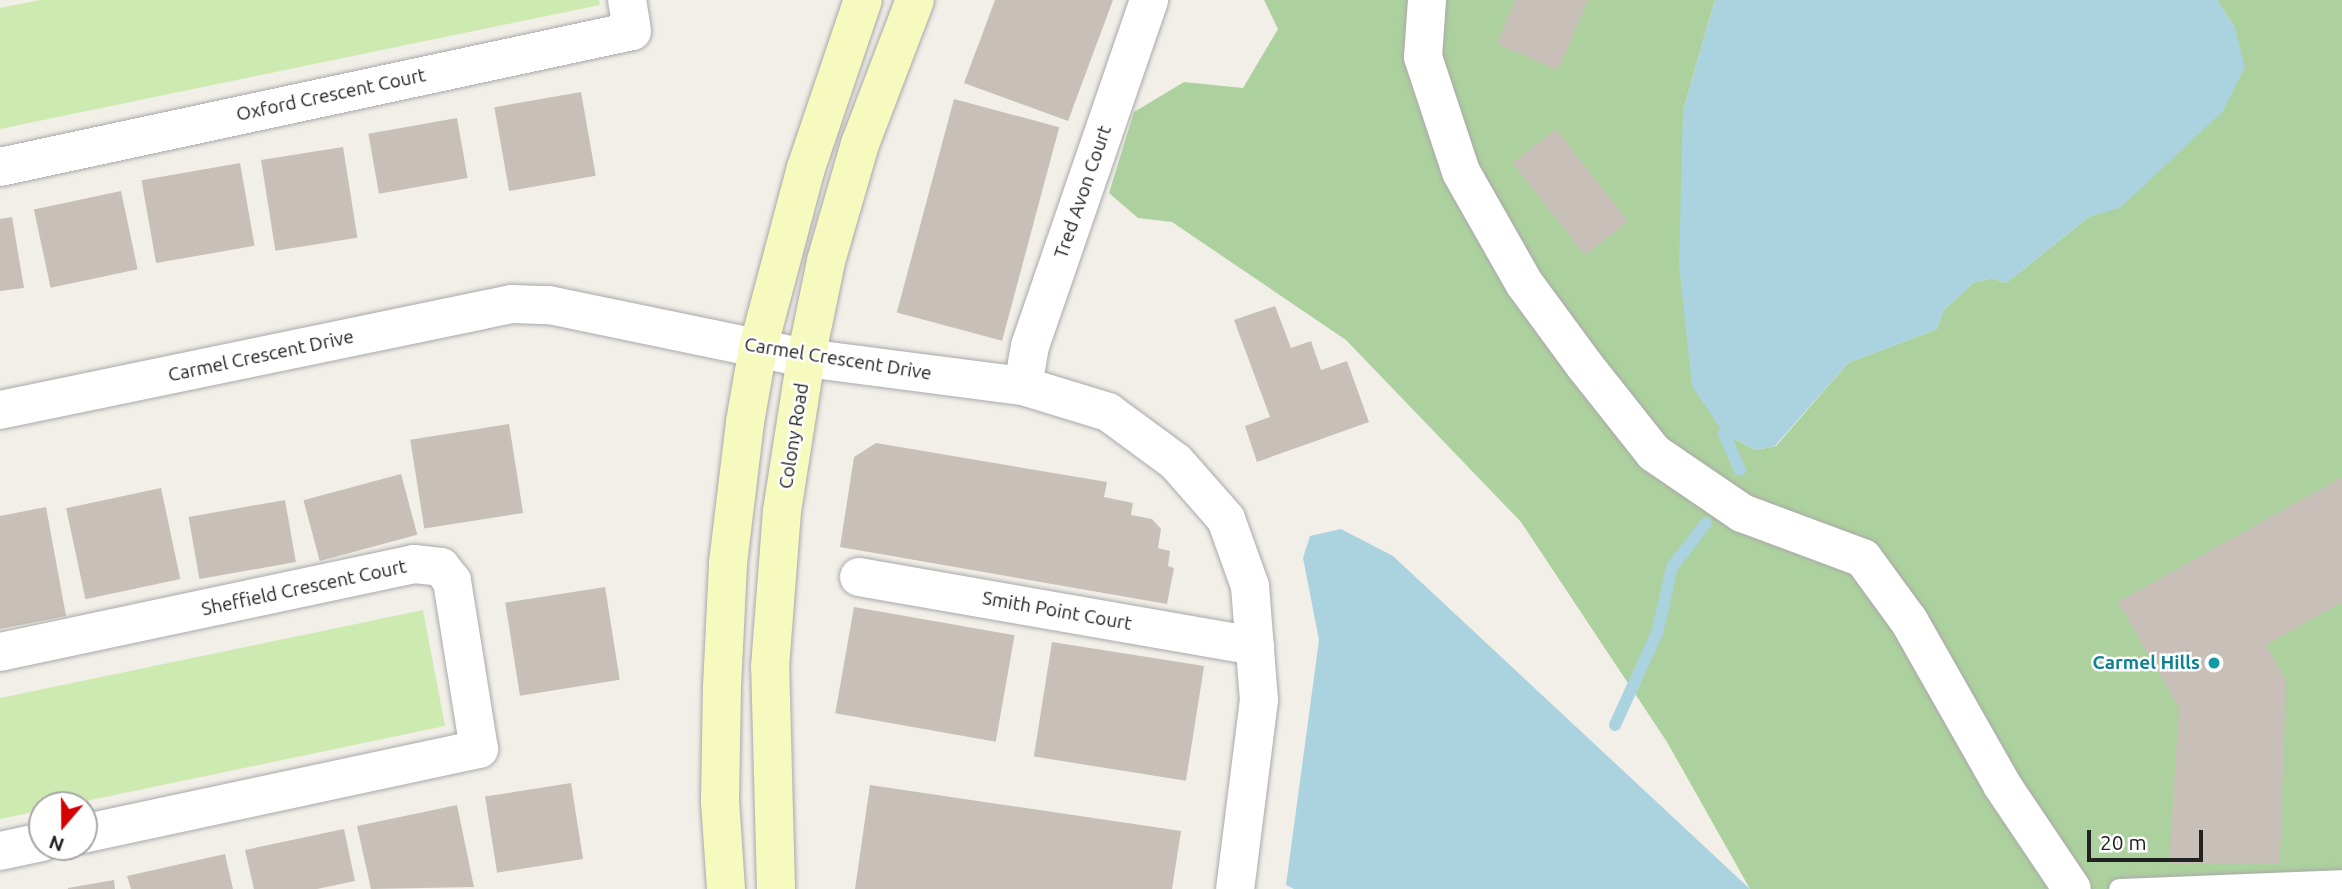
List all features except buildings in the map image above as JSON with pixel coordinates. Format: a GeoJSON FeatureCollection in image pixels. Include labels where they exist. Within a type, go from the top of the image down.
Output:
{"type":"FeatureCollection","features":[{"type":"Feature","properties":{"kind":"main road"},"geometry":{"type":"LineString","coordinates":[[726,889],[720,801],[728,563],[758,348],[806,168],[863,0]]}},
{"type":"Feature","properties":{"kind":"main road","name":"Colony Road"},"geometry":{"type":"LineString","coordinates":[[776,889],[770,769],[773,602],[806,358],[826,261],[860,144],[915,0]]}},
{"type":"Feature","properties":{"kind":"street","name":"Oxford Crescent Court"},"geometry":{"type":"LineString","coordinates":[[0,167],[632,31],[627,0]]}},
{"type":"Feature","properties":{"kind":"street","name":"Tred Avon Court"},"geometry":{"type":"LineString","coordinates":[[1023,386],[1030,346],[1149,0]]}},
{"type":"Feature","properties":{"kind":"street"},"geometry":{"type":"LineString","coordinates":[[1427,0],[1423,57],[1461,172],[1524,283],[1585,366],[1665,460],[1742,513],[1863,558],[1909,621],[2002,785],[2072,889]]}},
{"type":"Feature","properties":{"kind":"street","name":"Carmel Crescent Drive"},"geometry":{"type":"LineString","coordinates":[[0,410],[512,303],[549,305],[806,358],[1023,386],[1108,412],[1184,472],[1226,519],[1250,586],[1259,699],[1235,889]]}},
{"type":"Feature","properties":{"kind":"street","name":"Sheffield Crescent Court"},"geometry":{"type":"LineString","coordinates":[[0,652],[414,564],[441,568],[452,581],[479,749],[98,831]]}},
{"type":"Feature","properties":{"kind":"street","name":"Smith Point Court"},"geometry":{"type":"LineString","coordinates":[[859,577],[1255,646]]}},
{"type":"Feature","properties":{"kind":"street"},"geometry":{"type":"LineString","coordinates":[[0,851],[28,845]]}},
{"type":"Feature","properties":{"kind":"lane"},"geometry":{"type":"LineString","coordinates":[[2119,889],[2342,880]]}},
{"type":"Feature","properties":{"kind":"green space"},"geometry":{"type":"Polygon","coordinates":[[[40,0],[599,0],[600,5],[0,129],[0,8],[40,0]]]}},
{"type":"Feature","properties":{"kind":"green space"},"geometry":{"type":"Polygon","coordinates":[[[1264,0],[1715,0],[1683,111],[1724,434],[1756,450],[1776,446],[1848,363],[1937,329],[1943,311],[1973,283],[1992,278],[2006,283],[2090,216],[2120,207],[2235,28],[2217,0],[2342,0],[2342,889],[1750,889],[1667,742],[1521,522],[1346,340],[1172,222],[1138,218],[1109,193],[1134,112],[1184,82],[1243,88],[1278,29],[1264,0]]]}},
{"type":"Feature","properties":{"kind":"green space"},"geometry":{"type":"Polygon","coordinates":[[[423,610],[445,726],[98,799],[98,791],[28,791],[28,813],[0,819],[0,698],[423,610]]]}},
{"type":"Feature","properties":{"kind":"water"},"geometry":{"type":"Polygon","coordinates":[[[1715,0],[2217,0],[2235,28],[2245,67],[2223,111],[2120,208],[2090,216],[2006,283],[1992,278],[1973,283],[1943,311],[1937,329],[1848,363],[1775,446],[1756,450],[1724,434],[1692,386],[1679,264],[1683,111],[1715,0]]]}},
{"type":"Feature","properties":{"kind":"water"},"geometry":{"type":"Polygon","coordinates":[[[1341,529],[1393,556],[1750,889],[1294,889],[1286,885],[1319,640],[1303,558],[1310,536],[1341,529]]]}},
{"type":"Feature","properties":{"kind":"waterway"},"geometry":{"type":"LineString","coordinates":[[1729,421],[1724,434],[1740,470]]}},
{"type":"Feature","properties":{"kind":"waterway"},"geometry":{"type":"LineString","coordinates":[[1615,725],[1657,633],[1672,567],[1706,523]]}},
{"type":"Feature","properties":{"kind":"place","name":"Carmel Hills"},"geometry":{"type":"Point","coordinates":[2214,663]}}]}
